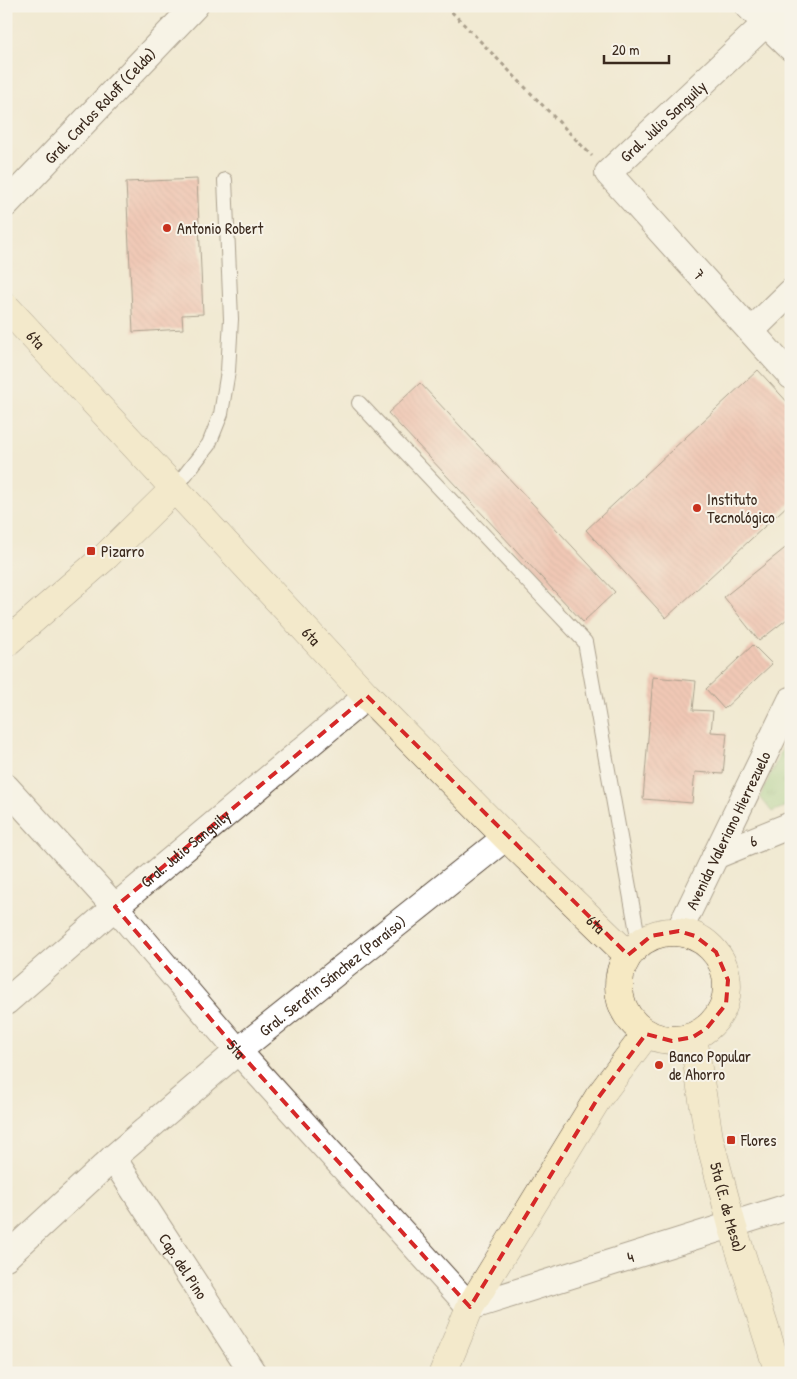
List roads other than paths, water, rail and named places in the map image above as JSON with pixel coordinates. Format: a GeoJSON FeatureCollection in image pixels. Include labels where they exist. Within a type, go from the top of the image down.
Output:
{"type":"FeatureCollection","features":[{"type":"Feature","properties":{"kind":"street","name":"Gral. Carlos Roloff (Celda)"},"geometry":{"type":"LineString","coordinates":[[6,204],[195,6]]}},
{"type":"Feature","properties":{"kind":"street"},"geometry":{"type":"LineString","coordinates":[[766,12],[791,48]]}},
{"type":"Feature","properties":{"kind":"street","name":"Gral. Julio Sanguily"},"geometry":{"type":"LineString","coordinates":[[608,173],[766,12]]}},
{"type":"Feature","properties":{"kind":"street","name":"7"},"geometry":{"type":"LineString","coordinates":[[608,173],[791,376]]}},
{"type":"Feature","properties":{"kind":"street"},"geometry":{"type":"LineString","coordinates":[[751,331],[791,292]]}},
{"type":"Feature","properties":{"kind":"street","name":"6ta"},"geometry":{"type":"LineString","coordinates":[[6,307],[367,696],[506,837],[634,949]]}},
{"type":"Feature","properties":{"kind":"street"},"geometry":{"type":"LineString","coordinates":[[6,643],[106,556],[175,488]]}},
{"type":"Feature","properties":{"kind":"street","name":"Gral. Julio Sanguily"},"geometry":{"type":"LineString","coordinates":[[6,1002],[115,907],[367,696]]}},
{"type":"Feature","properties":{"kind":"street","name":"Avenida Valeriano Hierrezuelo"},"geometry":{"type":"LineString","coordinates":[[679,931],[791,700]]}},
{"type":"Feature","properties":{"kind":"street","name":"5ta"},"geometry":{"type":"LineString","coordinates":[[6,788],[115,907],[238,1051],[470,1307]]}},
{"type":"Feature","properties":{"kind":"street","name":"6"},"geometry":{"type":"LineString","coordinates":[[716,856],[791,826]]}},
{"type":"Feature","properties":{"kind":"street","name":"Gral. Serafín Sánchez (Paraíso)"},"geometry":{"type":"LineString","coordinates":[[6,1257],[113,1158],[238,1051],[506,837]]}},
{"type":"Feature","properties":{"kind":"street"},"geometry":{"type":"LineString","coordinates":[[679,931],[696,936],[716,952],[724,965],[728,980],[726,1004],[718,1017],[707,1028],[693,1037],[672,1041],[646,1034],[629,1018],[619,996],[620,976],[634,949],[651,936],[664,932],[679,931]]}},
{"type":"Feature","properties":{"kind":"street"},"geometry":{"type":"LineString","coordinates":[[443,1373],[470,1307],[598,1098],[646,1034]]}},
{"type":"Feature","properties":{"kind":"street","name":"5ta (E. de Mesa)"},"geometry":{"type":"LineString","coordinates":[[693,1037],[709,1138],[732,1225],[779,1373]]}},
{"type":"Feature","properties":{"kind":"street","name":"Cap. del Pino"},"geometry":{"type":"LineString","coordinates":[[113,1158],[253,1373]]}},
{"type":"Feature","properties":{"kind":"street","name":"4"},"geometry":{"type":"LineString","coordinates":[[470,1307],[791,1206]]}},
{"type":"Feature","properties":{"kind":"lane"},"geometry":{"type":"LineString","coordinates":[[175,488],[208,444],[221,414],[228,371],[231,319],[225,180]]}},
{"type":"Feature","properties":{"kind":"lane"},"geometry":{"type":"LineString","coordinates":[[359,403],[585,642],[634,949]]}},
{"type":"Feature","properties":{"kind":"place","name":"Antonio Robert"},"geometry":{"type":"Point","coordinates":[167,228]}},
{"type":"Feature","properties":{"kind":"place","name":"Instituto Tecnológico"},"geometry":{"type":"Point","coordinates":[697,508]}},
{"type":"Feature","properties":{"kind":"place","name":"Pizarro"},"geometry":{"type":"Point","coordinates":[91,551]}},
{"type":"Feature","properties":{"kind":"place","name":"Banco Popular de Ahorro"},"geometry":{"type":"Point","coordinates":[659,1065]}},
{"type":"Feature","properties":{"kind":"place","name":"Flores"},"geometry":{"type":"Point","coordinates":[731,1140]}}]}
